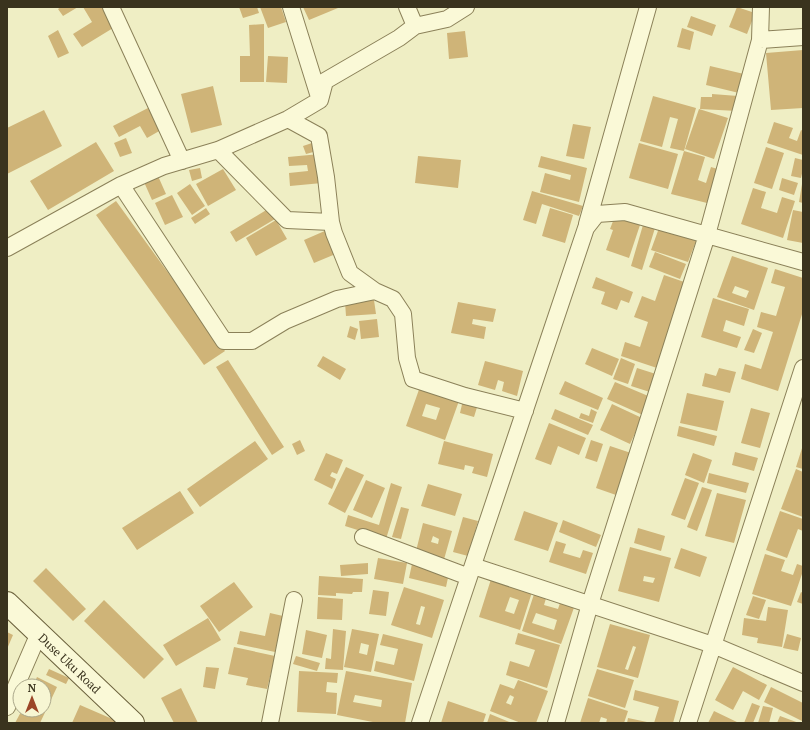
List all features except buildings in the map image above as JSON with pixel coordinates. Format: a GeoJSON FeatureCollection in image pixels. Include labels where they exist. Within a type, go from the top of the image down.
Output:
{"type":"FeatureCollection","features":[{"type":"Feature","properties":{"kind":"street"},"geometry":{"type":"LineString","coordinates":[[111,7],[182,161]]}},
{"type":"Feature","properties":{"kind":"street"},"geometry":{"type":"LineString","coordinates":[[291,7],[320,100]]}},
{"type":"Feature","properties":{"kind":"street"},"geometry":{"type":"LineString","coordinates":[[407,7],[415,26]]}},
{"type":"Feature","properties":{"kind":"street"},"geometry":{"type":"LineString","coordinates":[[7,248],[121,185],[164,166],[218,150],[288,119],[320,100],[325,81],[399,38],[415,26],[447,19],[466,7]]}},
{"type":"Feature","properties":{"kind":"street"},"geometry":{"type":"LineString","coordinates":[[420,723],[586,228],[648,7]]}},
{"type":"Feature","properties":{"kind":"street"},"geometry":{"type":"LineString","coordinates":[[556,723],[590,604],[707,235],[760,40],[761,7]]}},
{"type":"Feature","properties":{"kind":"street"},"geometry":{"type":"LineString","coordinates":[[760,40],[803,37]]}},
{"type":"Feature","properties":{"kind":"street"},"geometry":{"type":"LineString","coordinates":[[288,119],[319,136],[326,177],[331,222],[334,233],[350,273],[375,291],[393,299],[403,314],[407,358],[413,379],[465,396],[525,411]]}},
{"type":"Feature","properties":{"kind":"street"},"geometry":{"type":"LineString","coordinates":[[218,150],[287,220],[331,222]]}},
{"type":"Feature","properties":{"kind":"street"},"geometry":{"type":"LineString","coordinates":[[121,185],[224,341],[252,341],[285,321],[337,299],[375,291]]}},
{"type":"Feature","properties":{"kind":"street"},"geometry":{"type":"LineString","coordinates":[[586,228],[597,214],[625,212],[803,262]]}},
{"type":"Feature","properties":{"kind":"street"},"geometry":{"type":"LineString","coordinates":[[688,723],[803,368]]}},
{"type":"Feature","properties":{"kind":"street"},"geometry":{"type":"LineString","coordinates":[[363,537],[471,572],[590,604],[713,645],[803,683]]}},
{"type":"Feature","properties":{"kind":"street"},"geometry":{"type":"LineString","coordinates":[[270,723],[294,600]]}},
{"type":"Feature","properties":{"kind":"street","name":"Duse Uku Road"},"geometry":{"type":"LineString","coordinates":[[7,603],[134,723]]}},
{"type":"Feature","properties":{"kind":"street"},"geometry":{"type":"LineString","coordinates":[[7,707],[39,633]]}}]}
